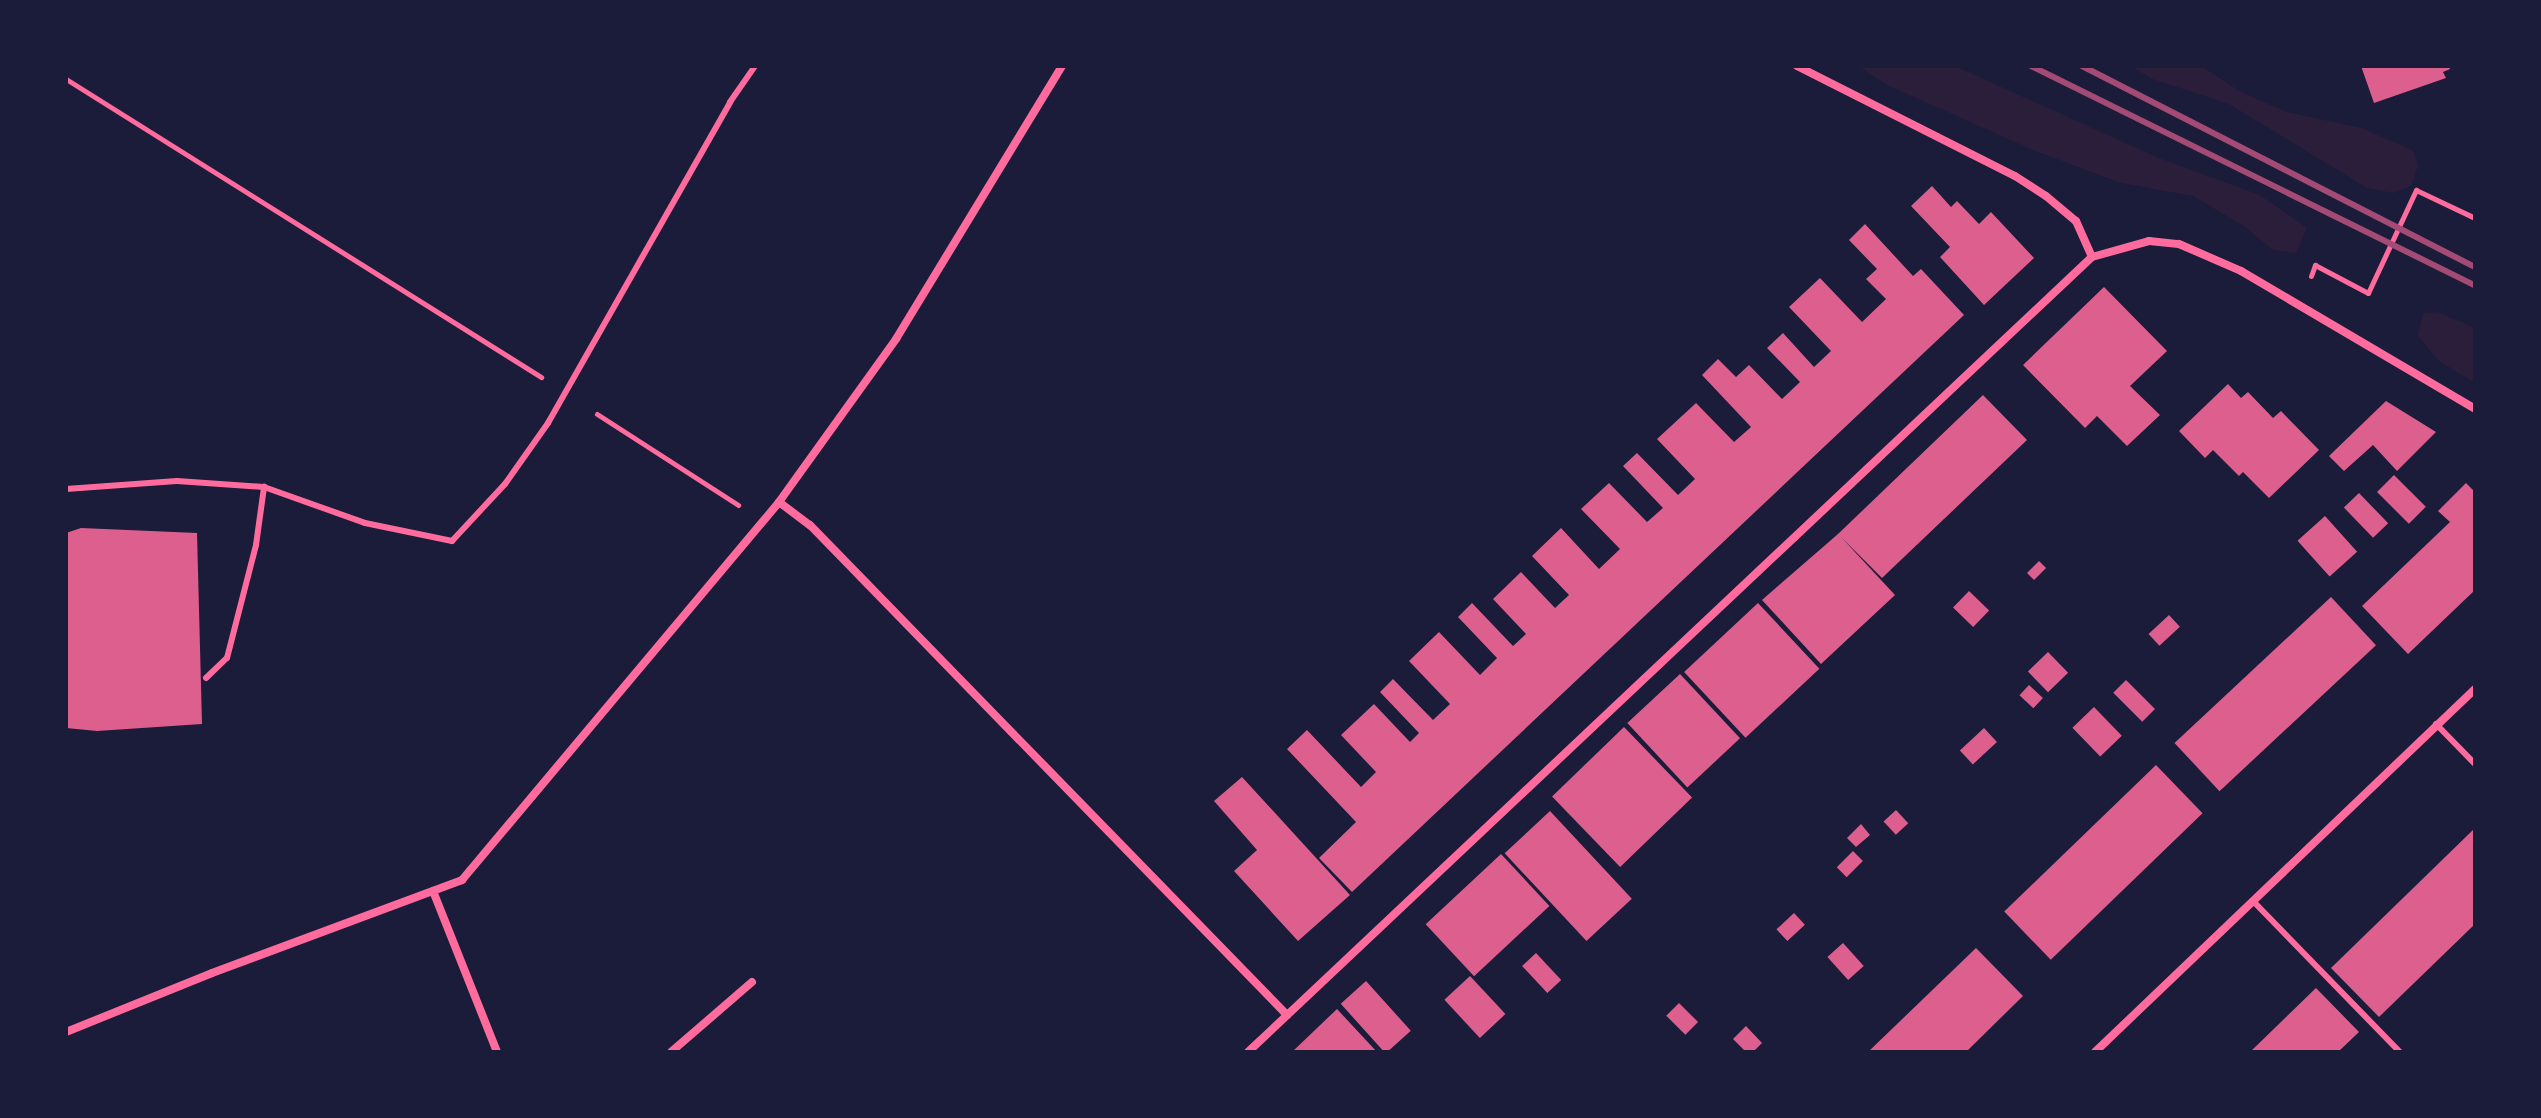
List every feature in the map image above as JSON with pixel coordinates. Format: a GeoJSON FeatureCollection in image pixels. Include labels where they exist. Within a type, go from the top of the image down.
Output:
{"type":"FeatureCollection","features":[{"type":"Feature","properties":{"kind":"street"},"geometry":{"type":"LineString","coordinates":[[66,1032],[212,973],[462,880],[779,502],[896,339],[998,177],[1062,66]]}},
{"type":"Feature","properties":{"kind":"street"},"geometry":{"type":"LineString","coordinates":[[1797,66],[2015,176],[2046,196],[2076,221],[2092,257]]}},
{"type":"Feature","properties":{"kind":"street"},"geometry":{"type":"LineString","coordinates":[[1248,1052],[2092,257],[2149,241],[2179,244],[2241,271],[2475,409]]}},
{"type":"Feature","properties":{"kind":"street"},"geometry":{"type":"LineString","coordinates":[[779,502],[810,525],[1287,1015]]}},
{"type":"Feature","properties":{"kind":"street"},"geometry":{"type":"LineString","coordinates":[[2095,1052],[2475,689]]}},
{"type":"Feature","properties":{"kind":"street"},"geometry":{"type":"LineString","coordinates":[[433,891],[497,1052]]}},
{"type":"Feature","properties":{"kind":"street"},"geometry":{"type":"LineString","coordinates":[[671,1052],[752,982]]}},
{"type":"Feature","properties":{"kind":"lane"},"geometry":{"type":"LineString","coordinates":[[69,488],[177,481],[264,487],[365,523],[452,541],[505,484],[548,423],[730,102],[755,66]]}},
{"type":"Feature","properties":{"kind":"lane"},"geometry":{"type":"LineString","coordinates":[[206,678],[227,658],[256,545],[264,487]]}},
{"type":"Feature","properties":{"kind":"lane"},"geometry":{"type":"LineString","coordinates":[[2436,724],[2475,764]]}},
{"type":"Feature","properties":{"kind":"lane"},"geometry":{"type":"LineString","coordinates":[[2253,901],[2400,1052]]}},
{"type":"Feature","properties":{"kind":"path"},"geometry":{"type":"LineString","coordinates":[[66,79],[545,380]]}},
{"type":"Feature","properties":{"kind":"path"},"geometry":{"type":"LineString","coordinates":[[2315,265],[2368,293],[2416,190],[2475,218]]}},
{"type":"Feature","properties":{"kind":"path"},"geometry":{"type":"LineString","coordinates":[[597,414],[763,521]]}},
{"type":"Feature","properties":{"kind":"shaded area"},"geometry":{"type":"Polygon","coordinates":[[[1858,66],[1955,66],[2159,158],[2260,195],[2307,228],[2296,253],[2273,250],[2244,226],[2193,196],[2121,183],[2033,150],[1887,85],[1858,66]]]}},
{"type":"Feature","properties":{"kind":"shaded area"},"geometry":{"type":"Polygon","coordinates":[[[2131,66],[2201,66],[2241,92],[2287,112],[2362,128],[2414,151],[2418,166],[2411,186],[2393,193],[2367,188],[2229,104],[2152,79],[2131,66]]]}},
{"type":"Feature","properties":{"kind":"shaded area"},"geometry":{"type":"Polygon","coordinates":[[[2438,312],[2475,328],[2475,383],[2439,361],[2418,336],[2423,313],[2438,312]]]}},
{"type":"Feature","properties":{"kind":"building"},"geometry":{"type":"Polygon","coordinates":[[[2361,66],[2449,66],[2450,69],[2443,72],[2446,78],[2374,103],[2361,66]]]}},
{"type":"Feature","properties":{"kind":"building"},"geometry":{"type":"Polygon","coordinates":[[[1932,186],[1951,207],[1957,201],[1979,224],[1991,212],[2034,258],[1984,305],[1940,257],[1950,247],[1911,206],[1932,186]]]}},
{"type":"Feature","properties":{"kind":"building"},"geometry":{"type":"Polygon","coordinates":[[[1865,224],[1913,276],[1921,269],[1964,315],[1352,892],[1319,858],[1356,822],[1287,749],[1307,730],[1361,787],[1376,772],[1341,735],[1374,704],[1410,742],[1419,733],[1380,692],[1393,679],[1433,720],[1450,704],[1409,661],[1439,632],[1480,675],[1497,658],[1458,617],[1472,603],[1513,646],[1526,634],[1493,599],[1521,572],[1555,608],[1569,595],[1532,556],[1561,528],[1599,569],[1620,549],[1581,509],[1609,483],[1647,522],[1663,508],[1623,466],[1637,453],[1678,495],[1695,479],[1657,439],[1696,403],[1734,442],[1751,427],[1702,375],[1718,359],[1736,377],[1749,365],[1782,399],[1800,382],[1767,348],[1783,333],[1814,367],[1831,351],[1789,307],[1820,278],[1862,322],[1886,299],[1866,279],[1877,269],[1849,240],[1865,224]]]}},
{"type":"Feature","properties":{"kind":"building"},"geometry":{"type":"Polygon","coordinates":[[[2104,287],[2167,351],[2130,386],[2160,415],[2127,446],[2097,416],[2085,428],[2023,365],[2104,287]]]}},
{"type":"Feature","properties":{"kind":"building"},"geometry":{"type":"Polygon","coordinates":[[[2228,384],[2241,398],[2248,392],[2273,418],[2281,411],[2319,450],[2269,498],[2243,472],[2239,476],[2213,450],[2205,458],[2179,431],[2228,384]]]}},
{"type":"Feature","properties":{"kind":"building"},"geometry":{"type":"Polygon","coordinates":[[[1983,395],[2027,440],[1882,578],[1841,537],[1895,595],[1821,664],[1762,600],[1838,534],[1983,395]]]}},
{"type":"Feature","properties":{"kind":"building"},"geometry":{"type":"Polygon","coordinates":[[[2386,401],[2436,432],[2397,471],[2373,445],[2344,471],[2329,456],[2386,401]]]}},
{"type":"Feature","properties":{"kind":"building"},"geometry":{"type":"Polygon","coordinates":[[[2394,475],[2426,507],[2409,524],[2377,492],[2394,475]]]}},
{"type":"Feature","properties":{"kind":"building"},"geometry":{"type":"Polygon","coordinates":[[[2466,483],[2475,492],[2475,590],[2408,654],[2362,606],[2450,522],[2438,511],[2466,483]]]}},
{"type":"Feature","properties":{"kind":"building"},"geometry":{"type":"Polygon","coordinates":[[[2359,493],[2388,523],[2373,538],[2344,508],[2359,493]]]}},
{"type":"Feature","properties":{"kind":"building"},"geometry":{"type":"Polygon","coordinates":[[[2325,516],[2357,552],[2330,576],[2298,541],[2325,516]]]}},
{"type":"Feature","properties":{"kind":"building"},"geometry":{"type":"Polygon","coordinates":[[[81,528],[197,533],[202,724],[97,731],[66,728],[66,533],[81,528]]]}},
{"type":"Feature","properties":{"kind":"building"},"geometry":{"type":"Polygon","coordinates":[[[2039,561],[2046,568],[2034,580],[2027,573],[2039,561]]]}},
{"type":"Feature","properties":{"kind":"building"},"geometry":{"type":"Polygon","coordinates":[[[1969,591],[1989,610],[1973,627],[1953,608],[1969,591]]]}},
{"type":"Feature","properties":{"kind":"building"},"geometry":{"type":"Polygon","coordinates":[[[2331,597],[2376,645],[2220,791],[2174,743],[2331,597]]]}},
{"type":"Feature","properties":{"kind":"building"},"geometry":{"type":"Polygon","coordinates":[[[1758,603],[1819,669],[1746,738],[1684,672],[1758,603]]]}},
{"type":"Feature","properties":{"kind":"building"},"geometry":{"type":"Polygon","coordinates":[[[2169,615],[2180,627],[2159,646],[2149,634],[2169,615]]]}},
{"type":"Feature","properties":{"kind":"building"},"geometry":{"type":"Polygon","coordinates":[[[2048,652],[2068,673],[2048,692],[2028,671],[2048,652]]]}},
{"type":"Feature","properties":{"kind":"building"},"geometry":{"type":"Polygon","coordinates":[[[1680,674],[1740,738],[1687,787],[1627,723],[1680,674]]]}},
{"type":"Feature","properties":{"kind":"building"},"geometry":{"type":"Polygon","coordinates":[[[2126,680],[2155,709],[2142,722],[2113,693],[2126,680]]]}},
{"type":"Feature","properties":{"kind":"building"},"geometry":{"type":"Polygon","coordinates":[[[2029,685],[2043,698],[2033,708],[2019,695],[2029,685]]]}},
{"type":"Feature","properties":{"kind":"building"},"geometry":{"type":"Polygon","coordinates":[[[2094,707],[2122,736],[2100,757],[2072,728],[2094,707]]]}},
{"type":"Feature","properties":{"kind":"building"},"geometry":{"type":"Polygon","coordinates":[[[1624,727],[1692,797],[1620,867],[1552,796],[1624,727]]]}},
{"type":"Feature","properties":{"kind":"building"},"geometry":{"type":"Polygon","coordinates":[[[1984,728],[1997,742],[1973,764],[1960,751],[1984,728]]]}},
{"type":"Feature","properties":{"kind":"building"},"geometry":{"type":"Polygon","coordinates":[[[2156,765],[2203,813],[2051,960],[2004,912],[2156,765]]]}},
{"type":"Feature","properties":{"kind":"building"},"geometry":{"type":"Polygon","coordinates":[[[1242,777],[1350,895],[1298,941],[1234,871],[1257,850],[1214,801],[1242,777]]]}},
{"type":"Feature","properties":{"kind":"building"},"geometry":{"type":"Polygon","coordinates":[[[1896,810],[1908,823],[1896,835],[1884,822],[1896,810]]]}},
{"type":"Feature","properties":{"kind":"building"},"geometry":{"type":"Polygon","coordinates":[[[1550,811],[1632,899],[1586,941],[1505,853],[1550,811]]]}},
{"type":"Feature","properties":{"kind":"building"},"geometry":{"type":"Polygon","coordinates":[[[1861,824],[1870,835],[1856,847],[1847,838],[1861,824]]]}},
{"type":"Feature","properties":{"kind":"building"},"geometry":{"type":"Polygon","coordinates":[[[2475,828],[2475,924],[2379,1017],[2331,968],[2475,828]]]}},
{"type":"Feature","properties":{"kind":"building"},"geometry":{"type":"Polygon","coordinates":[[[1853,851],[1863,861],[1847,877],[1837,867],[1853,851]]]}},
{"type":"Feature","properties":{"kind":"building"},"geometry":{"type":"Polygon","coordinates":[[[1501,854],[1549,906],[1474,976],[1426,924],[1501,854]]]}},
{"type":"Feature","properties":{"kind":"building"},"geometry":{"type":"Polygon","coordinates":[[[1794,913],[1805,925],[1787,941],[1776,929],[1794,913]]]}},
{"type":"Feature","properties":{"kind":"building"},"geometry":{"type":"Polygon","coordinates":[[[1843,943],[1864,966],[1848,980],[1827,957],[1843,943]]]}},
{"type":"Feature","properties":{"kind":"building"},"geometry":{"type":"Polygon","coordinates":[[[1976,948],[2023,996],[1966,1052],[1868,1052],[1976,948]]]}},
{"type":"Feature","properties":{"kind":"building"},"geometry":{"type":"Polygon","coordinates":[[[1536,953],[1561,980],[1547,993],[1522,966],[1536,953]]]}},
{"type":"Feature","properties":{"kind":"building"},"geometry":{"type":"Polygon","coordinates":[[[1470,976],[1505,1014],[1480,1038],[1444,1000],[1470,976]]]}},
{"type":"Feature","properties":{"kind":"building"},"geometry":{"type":"Polygon","coordinates":[[[1366,981],[1411,1031],[1384,1052],[1341,1004],[1366,981]]]}},
{"type":"Feature","properties":{"kind":"building"},"geometry":{"type":"Polygon","coordinates":[[[2316,988],[2359,1032],[2338,1052],[2250,1052],[2316,988]]]}},
{"type":"Feature","properties":{"kind":"building"},"geometry":{"type":"Polygon","coordinates":[[[1679,1003],[1698,1022],[1685,1035],[1666,1016],[1679,1003]]]}},
{"type":"Feature","properties":{"kind":"building"},"geometry":{"type":"Polygon","coordinates":[[[1337,1009],[1377,1052],[1292,1052],[1337,1009]]]}},
{"type":"Feature","properties":{"kind":"building"},"geometry":{"type":"Polygon","coordinates":[[[1746,1026],[1762,1043],[1753,1052],[1746,1052],[1733,1039],[1746,1026]]]}},
{"type":"Feature","properties":{"kind":"railway"},"geometry":{"type":"LineString","coordinates":[[2031,66],[2475,285]]}},
{"type":"Feature","properties":{"kind":"railway"},"geometry":{"type":"LineString","coordinates":[[2082,66],[2475,267]]}}]}
